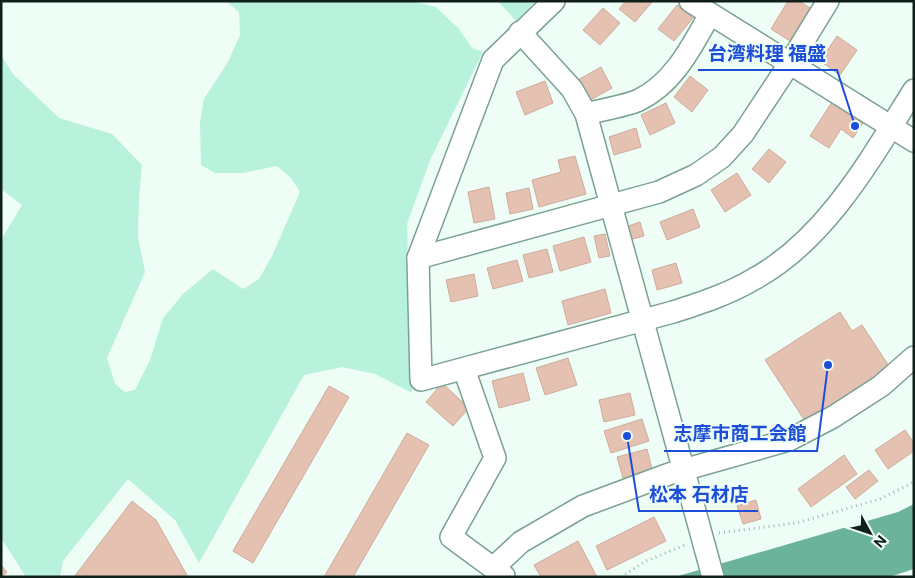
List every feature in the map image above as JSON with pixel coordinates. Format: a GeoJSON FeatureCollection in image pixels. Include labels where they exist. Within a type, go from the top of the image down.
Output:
{"type":"FeatureCollection","features":[{"type":"Feature","properties":{"kind":"street"},"geometry":{"type":"LineString","coordinates":[[554,1],[493,60],[418,258],[421,380],[642,321],[715,298],[755,279],[791,254],[828,216],[860,174],[914,90]]}},
{"type":"Feature","properties":{"kind":"street"},"geometry":{"type":"LineString","coordinates":[[690,1],[914,141]]}},
{"type":"Feature","properties":{"kind":"street"},"geometry":{"type":"LineString","coordinates":[[418,258],[659,192],[696,174],[722,156],[743,134],[828,1]]}},
{"type":"Feature","properties":{"kind":"street"},"geometry":{"type":"LineString","coordinates":[[586,114],[639,100],[660,85],[680,66],[710,14]]}},
{"type":"Feature","properties":{"kind":"street"},"geometry":{"type":"LineString","coordinates":[[520,32],[572,89],[586,114],[713,577]]}},
{"type":"Feature","properties":{"kind":"street"},"geometry":{"type":"LineString","coordinates":[[464,369],[494,458],[451,537],[499,572],[520,542],[583,506],[669,474],[789,440],[833,417],[881,386],[914,356]]}},
{"type":"Feature","properties":{"kind":"path"},"geometry":{"type":"LineString","coordinates":[[621,577],[646,561],[702,539],[796,523],[880,499],[914,482]]}},
{"type":"Feature","properties":{"kind":"shaded area"},"geometry":{"type":"Polygon","coordinates":[[[226,1],[412,1],[436,7],[459,29],[472,48],[483,52],[431,158],[407,224],[412,393],[375,374],[342,367],[304,375],[199,563],[175,520],[128,479],[63,561],[60,577],[26,577],[1,538],[1,240],[22,205],[1,189],[1,55],[13,74],[59,118],[112,134],[142,165],[138,237],[145,272],[107,358],[115,384],[125,392],[135,390],[150,360],[163,318],[183,294],[213,269],[243,289],[259,279],[272,256],[300,192],[291,178],[277,166],[243,173],[215,173],[201,165],[200,122],[204,99],[228,62],[240,35],[239,12],[226,1]]]}},
{"type":"Feature","properties":{"kind":"shaded area"},"geometry":{"type":"Polygon","coordinates":[[[498,1],[536,1],[516,21],[498,1]]]}},
{"type":"Feature","properties":{"kind":"shaded area"},"geometry":{"type":"Polygon","coordinates":[[[914,504],[914,569],[889,577],[675,577],[898,512],[914,504]]]}},
{"type":"Feature","properties":{"kind":"building"},"geometry":{"type":"Polygon","coordinates":[[[626,1],[653,1],[635,22],[619,9],[626,1]]]}},
{"type":"Feature","properties":{"kind":"building"},"geometry":{"type":"Polygon","coordinates":[[[788,1],[799,1],[810,8],[790,41],[771,29],[788,1]]]}},
{"type":"Feature","properties":{"kind":"building"},"geometry":{"type":"Polygon","coordinates":[[[677,5],[693,18],[674,41],[658,29],[677,5]]]}},
{"type":"Feature","properties":{"kind":"building"},"geometry":{"type":"Polygon","coordinates":[[[603,8],[620,23],[600,45],[583,30],[603,8]]]}},
{"type":"Feature","properties":{"kind":"building"},"geometry":{"type":"Polygon","coordinates":[[[837,36],[857,50],[840,75],[820,61],[837,36]]]}},
{"type":"Feature","properties":{"kind":"building"},"geometry":{"type":"Polygon","coordinates":[[[601,67],[612,88],[587,102],[576,81],[601,67]]]}},
{"type":"Feature","properties":{"kind":"building"},"geometry":{"type":"Polygon","coordinates":[[[690,76],[708,90],[692,112],[674,97],[690,76]]]}},
{"type":"Feature","properties":{"kind":"building"},"geometry":{"type":"Polygon","coordinates":[[[545,81],[553,103],[525,115],[516,92],[545,81]]]}},
{"type":"Feature","properties":{"kind":"building"},"geometry":{"type":"Polygon","coordinates":[[[832,102],[863,123],[853,138],[841,129],[829,148],[810,136],[832,102]]]}},
{"type":"Feature","properties":{"kind":"building"},"geometry":{"type":"Polygon","coordinates":[[[666,103],[675,123],[650,135],[641,115],[666,103]]]}},
{"type":"Feature","properties":{"kind":"building"},"geometry":{"type":"Polygon","coordinates":[[[636,128],[641,147],[614,155],[609,137],[636,128]]]}},
{"type":"Feature","properties":{"kind":"building"},"geometry":{"type":"Polygon","coordinates":[[[769,149],[786,162],[769,183],[752,169],[769,149]]]}},
{"type":"Feature","properties":{"kind":"building"},"geometry":{"type":"Polygon","coordinates":[[[575,156],[586,194],[539,207],[532,180],[561,172],[558,160],[575,156]]]}},
{"type":"Feature","properties":{"kind":"building"},"geometry":{"type":"Polygon","coordinates":[[[737,173],[751,195],[725,212],[711,190],[737,173]]]}},
{"type":"Feature","properties":{"kind":"building"},"geometry":{"type":"Polygon","coordinates":[[[489,187],[495,219],[474,223],[468,192],[489,187]]]}},
{"type":"Feature","properties":{"kind":"building"},"geometry":{"type":"Polygon","coordinates":[[[529,188],[533,209],[510,214],[506,193],[529,188]]]}},
{"type":"Feature","properties":{"kind":"building"},"geometry":{"type":"Polygon","coordinates":[[[693,209],[700,227],[667,240],[660,222],[693,209]]]}},
{"type":"Feature","properties":{"kind":"building"},"geometry":{"type":"Polygon","coordinates":[[[640,222],[644,236],[629,240],[625,227],[640,222]]]}},
{"type":"Feature","properties":{"kind":"building"},"geometry":{"type":"Polygon","coordinates":[[[605,234],[610,256],[599,258],[594,236],[605,234]]]}},
{"type":"Feature","properties":{"kind":"building"},"geometry":{"type":"Polygon","coordinates":[[[584,237],[591,262],[560,271],[553,246],[584,237]]]}},
{"type":"Feature","properties":{"kind":"building"},"geometry":{"type":"Polygon","coordinates":[[[547,249],[553,272],[529,278],[523,255],[547,249]]]}},
{"type":"Feature","properties":{"kind":"building"},"geometry":{"type":"Polygon","coordinates":[[[517,260],[523,281],[493,289],[487,268],[517,260]]]}},
{"type":"Feature","properties":{"kind":"building"},"geometry":{"type":"Polygon","coordinates":[[[676,263],[682,283],[657,290],[652,270],[676,263]]]}},
{"type":"Feature","properties":{"kind":"building"},"geometry":{"type":"Polygon","coordinates":[[[474,274],[478,296],[451,302],[446,280],[474,274]]]}},
{"type":"Feature","properties":{"kind":"building"},"geometry":{"type":"Polygon","coordinates":[[[605,289],[611,313],[568,325],[562,301],[605,289]]]}},
{"type":"Feature","properties":{"kind":"building"},"geometry":{"type":"Polygon","coordinates":[[[840,312],[852,331],[862,325],[891,369],[807,424],[765,360],[840,312]]]}},
{"type":"Feature","properties":{"kind":"building"},"geometry":{"type":"Polygon","coordinates":[[[568,358],[577,385],[545,395],[536,368],[568,358]]]}},
{"type":"Feature","properties":{"kind":"building"},"geometry":{"type":"Polygon","coordinates":[[[523,373],[530,400],[499,408],[492,381],[523,373]]]}},
{"type":"Feature","properties":{"kind":"building"},"geometry":{"type":"Polygon","coordinates":[[[442,383],[469,408],[453,426],[426,402],[442,383]]]}},
{"type":"Feature","properties":{"kind":"building"},"geometry":{"type":"Polygon","coordinates":[[[329,386],[349,397],[253,563],[233,551],[329,386]]]}},
{"type":"Feature","properties":{"kind":"building"},"geometry":{"type":"Polygon","coordinates":[[[630,393],[635,415],[604,422],[599,400],[630,393]]]}},
{"type":"Feature","properties":{"kind":"building"},"geometry":{"type":"Polygon","coordinates":[[[642,419],[649,441],[611,453],[604,431],[642,419]]]}},
{"type":"Feature","properties":{"kind":"building"},"geometry":{"type":"Polygon","coordinates":[[[905,430],[914,443],[914,451],[888,469],[875,450],[905,430]]]}},
{"type":"Feature","properties":{"kind":"building"},"geometry":{"type":"Polygon","coordinates":[[[407,433],[429,445],[353,577],[324,577],[407,433]]]}},
{"type":"Feature","properties":{"kind":"building"},"geometry":{"type":"Polygon","coordinates":[[[647,449],[652,469],[623,478],[617,457],[647,449]]]}},
{"type":"Feature","properties":{"kind":"building"},"geometry":{"type":"Polygon","coordinates":[[[844,455],[857,474],[811,507],[798,489],[844,455]]]}},
{"type":"Feature","properties":{"kind":"building"},"geometry":{"type":"Polygon","coordinates":[[[869,470],[878,481],[855,499],[846,487],[869,470]]]}},
{"type":"Feature","properties":{"kind":"building"},"geometry":{"type":"Polygon","coordinates":[[[756,500],[761,519],[743,524],[737,506],[756,500]]]}},
{"type":"Feature","properties":{"kind":"building"},"geometry":{"type":"Polygon","coordinates":[[[132,501],[156,520],[188,577],[74,577],[132,501]]]}},
{"type":"Feature","properties":{"kind":"building"},"geometry":{"type":"Polygon","coordinates":[[[654,517],[666,541],[607,570],[596,546],[654,517]]]}},
{"type":"Feature","properties":{"kind":"building"},"geometry":{"type":"Polygon","coordinates":[[[578,541],[597,577],[541,577],[534,565],[578,541]]]}},
{"type":"Feature","properties":{"kind":"building"},"geometry":{"type":"Polygon","coordinates":[[[1,565],[7,572],[2,577],[1,577],[1,565]]]}},
{"type":"Feature","properties":{"kind":"place","name":"台湾料理 福盛"},"geometry":{"type":"Point","coordinates":[855,126]}},
{"type":"Feature","properties":{"kind":"place","name":"志摩市商工会館"},"geometry":{"type":"Point","coordinates":[828,365]}},
{"type":"Feature","properties":{"kind":"place","name":"松本 石材店"},"geometry":{"type":"Point","coordinates":[627,436]}}]}
